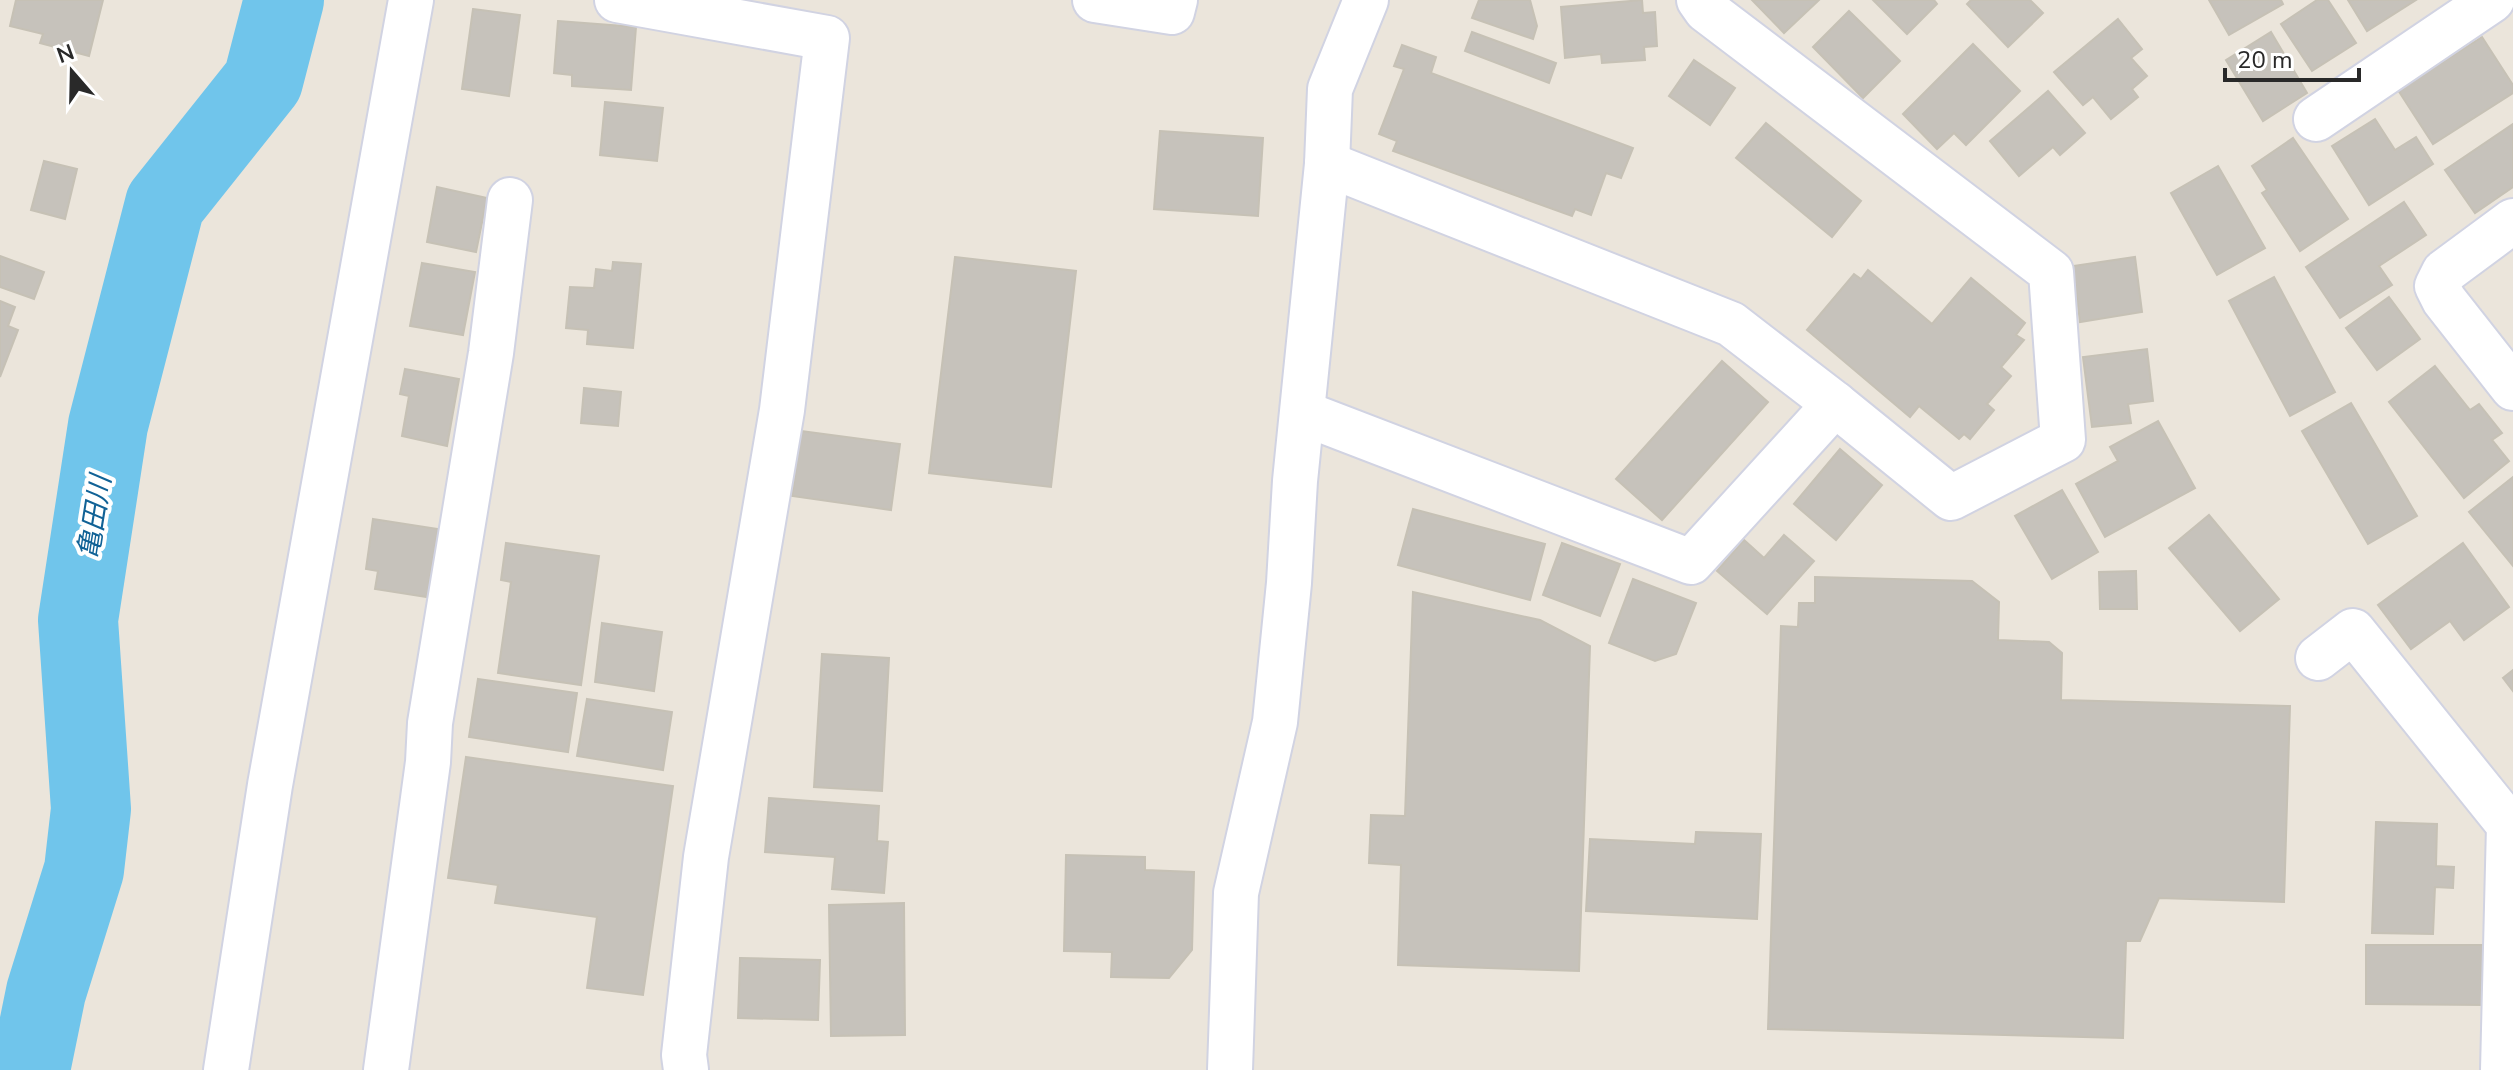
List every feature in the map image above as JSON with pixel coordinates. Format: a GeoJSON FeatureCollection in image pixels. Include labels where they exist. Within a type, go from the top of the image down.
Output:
{"type":"FeatureCollection","features":[{"type":"Feature","properties":{"kind":"street"},"geometry":{"type":"LineString","coordinates":[[226,1070],[270,785],[411,0]]}},
{"type":"Feature","properties":{"kind":"street"},"geometry":{"type":"LineString","coordinates":[[617,0],[827,38],[782,410],[706,857],[684,1055],[686,1070]]}},
{"type":"Feature","properties":{"kind":"street"},"geometry":{"type":"LineString","coordinates":[[1095,0],[1172,12],[1175,0]]}},
{"type":"Feature","properties":{"kind":"street"},"geometry":{"type":"LineString","coordinates":[[1230,1070],[1236,893],[1275,722],[1289,583],[1295,481],[1327,164],[1330,89],[1366,0]]}},
{"type":"Feature","properties":{"kind":"street"},"geometry":{"type":"LineString","coordinates":[[1327,164],[1731,324],[1951,498],[2063,440],[2051,272],[1706,10],[1699,0]]}},
{"type":"Feature","properties":{"kind":"street"},"geometry":{"type":"LineString","coordinates":[[2316,119],[2492,0]]}},
{"type":"Feature","properties":{"kind":"street"},"geometry":{"type":"LineString","coordinates":[[386,1070],[428,762],[430,723],[491,353],[510,200]]}},
{"type":"Feature","properties":{"kind":"street"},"geometry":{"type":"LineString","coordinates":[[2513,221],[2444,272],[2437,286],[2444,300],[2513,388]]}},
{"type":"Feature","properties":{"kind":"street"},"geometry":{"type":"LineString","coordinates":[[1303,413],[1691,562],[1835,404]]}},
{"type":"Feature","properties":{"kind":"street"},"geometry":{"type":"LineString","coordinates":[[2318,658],[2353,631],[2509,825],[2503,1070]]}},
{"type":"Feature","properties":{"kind":"building"},"geometry":{"type":"Polygon","coordinates":[[[16,0],[103,0],[89,56],[40,43],[43,34],[10,26],[16,0]]]}},
{"type":"Feature","properties":{"kind":"building"},"geometry":{"type":"Polygon","coordinates":[[[1479,0],[1530,0],[1537,26],[1533,39],[1472,18],[1479,0]]]}},
{"type":"Feature","properties":{"kind":"building"},"geometry":{"type":"Polygon","coordinates":[[[1642,0],[1643,13],[1655,12],[1657,46],[1644,47],[1645,60],[1602,63],[1601,54],[1565,58],[1561,7],[1642,0]]]}},
{"type":"Feature","properties":{"kind":"building"},"geometry":{"type":"Polygon","coordinates":[[[1752,0],[1819,0],[1784,33],[1752,0]]]}},
{"type":"Feature","properties":{"kind":"building"},"geometry":{"type":"Polygon","coordinates":[[[1873,0],[1934,0],[1937,4],[1907,34],[1873,0]]]}},
{"type":"Feature","properties":{"kind":"building"},"geometry":{"type":"Polygon","coordinates":[[[1971,0],[2030,0],[2043,13],[2008,47],[1967,4],[1971,0]]]}},
{"type":"Feature","properties":{"kind":"building"},"geometry":{"type":"Polygon","coordinates":[[[2209,0],[2281,0],[2283,4],[2229,35],[2209,0]]]}},
{"type":"Feature","properties":{"kind":"building"},"geometry":{"type":"Polygon","coordinates":[[[2317,0],[2328,0],[2356,43],[2312,71],[2281,24],[2317,0]]]}},
{"type":"Feature","properties":{"kind":"building"},"geometry":{"type":"Polygon","coordinates":[[[2348,0],[2416,0],[2367,31],[2348,0]]]}},
{"type":"Feature","properties":{"kind":"building"},"geometry":{"type":"Polygon","coordinates":[[[473,9],[520,15],[509,96],[462,89],[473,9]]]}},
{"type":"Feature","properties":{"kind":"building"},"geometry":{"type":"Polygon","coordinates":[[[1849,11],[1900,61],[1863,98],[1813,47],[1849,11]]]}},
{"type":"Feature","properties":{"kind":"building"},"geometry":{"type":"Polygon","coordinates":[[[2118,19],[2142,49],[2131,58],[2147,76],[2132,89],[2138,97],[2111,119],[2093,97],[2083,105],[2054,72],[2118,19]]]}},
{"type":"Feature","properties":{"kind":"building"},"geometry":{"type":"Polygon","coordinates":[[[558,21],[636,27],[631,90],[572,86],[572,75],[554,73],[558,21]]]}},
{"type":"Feature","properties":{"kind":"building"},"geometry":{"type":"Polygon","coordinates":[[[1472,32],[1556,63],[1549,83],[1465,51],[1472,32]]]}},
{"type":"Feature","properties":{"kind":"building"},"geometry":{"type":"Polygon","coordinates":[[[2271,32],[2307,93],[2263,121],[2226,60],[2271,32]]]}},
{"type":"Feature","properties":{"kind":"building"},"geometry":{"type":"Polygon","coordinates":[[[2482,37],[2513,85],[2513,93],[2433,144],[2398,90],[2482,37]]]}},
{"type":"Feature","properties":{"kind":"building"},"geometry":{"type":"Polygon","coordinates":[[[1973,44],[2020,91],[1966,145],[1954,133],[1937,149],[1903,114],[1973,44]]]}},
{"type":"Feature","properties":{"kind":"building"},"geometry":{"type":"Polygon","coordinates":[[[1402,45],[1436,57],[1431,73],[1633,148],[1621,178],[1606,173],[1591,215],[1575,209],[1572,216],[1393,151],[1397,141],[1379,134],[1404,69],[1394,66],[1402,45]]]}},
{"type":"Feature","properties":{"kind":"building"},"geometry":{"type":"Polygon","coordinates":[[[1694,60],[1735,88],[1710,125],[1669,96],[1694,60]]]}},
{"type":"Feature","properties":{"kind":"building"},"geometry":{"type":"Polygon","coordinates":[[[2048,91],[2085,133],[2060,155],[2053,147],[2019,176],[1990,141],[2048,91]]]}},
{"type":"Feature","properties":{"kind":"building"},"geometry":{"type":"Polygon","coordinates":[[[605,102],[663,108],[657,161],[600,155],[605,102]]]}},
{"type":"Feature","properties":{"kind":"building"},"geometry":{"type":"Polygon","coordinates":[[[2375,119],[2395,150],[2416,137],[2433,164],[2369,205],[2332,146],[2375,119]]]}},
{"type":"Feature","properties":{"kind":"building"},"geometry":{"type":"Polygon","coordinates":[[[1766,123],[1861,201],[1832,237],[1736,158],[1766,123]]]}},
{"type":"Feature","properties":{"kind":"building"},"geometry":{"type":"Polygon","coordinates":[[[2513,124],[2513,187],[2475,213],[2445,170],[2513,124]]]}},
{"type":"Feature","properties":{"kind":"building"},"geometry":{"type":"Polygon","coordinates":[[[1160,131],[1263,138],[1258,216],[1154,209],[1160,131]]]}},
{"type":"Feature","properties":{"kind":"building"},"geometry":{"type":"Polygon","coordinates":[[[2293,138],[2348,219],[2300,251],[2262,193],[2267,190],[2252,166],[2293,138]]]}},
{"type":"Feature","properties":{"kind":"building"},"geometry":{"type":"Polygon","coordinates":[[[44,161],[77,169],[65,219],[31,210],[44,161]]]}},
{"type":"Feature","properties":{"kind":"building"},"geometry":{"type":"Polygon","coordinates":[[[2218,166],[2265,248],[2217,275],[2171,193],[2218,166]]]}},
{"type":"Feature","properties":{"kind":"building"},"geometry":{"type":"Polygon","coordinates":[[[437,187],[487,198],[476,252],[427,242],[437,187]]]}},
{"type":"Feature","properties":{"kind":"building"},"geometry":{"type":"Polygon","coordinates":[[[2404,202],[2426,235],[2379,266],[2392,285],[2340,318],[2306,267],[2404,202]]]}},
{"type":"Feature","properties":{"kind":"building"},"geometry":{"type":"Polygon","coordinates":[[[0,256],[44,272],[34,299],[0,287],[0,256]]]}},
{"type":"Feature","properties":{"kind":"building"},"geometry":{"type":"Polygon","coordinates":[[[955,257],[1076,271],[1051,487],[929,473],[955,257]]]}},
{"type":"Feature","properties":{"kind":"building"},"geometry":{"type":"Polygon","coordinates":[[[2135,257],[2142,312],[2080,322],[2073,266],[2135,257]]]}},
{"type":"Feature","properties":{"kind":"building"},"geometry":{"type":"Polygon","coordinates":[[[613,262],[641,264],[633,348],[587,344],[588,330],[566,328],[570,287],[594,288],[596,269],[612,271],[613,262]]]}},
{"type":"Feature","properties":{"kind":"building"},"geometry":{"type":"Polygon","coordinates":[[[422,263],[475,272],[463,335],[410,326],[422,263]]]}},
{"type":"Feature","properties":{"kind":"building"},"geometry":{"type":"Polygon","coordinates":[[[1868,270],[1932,324],[1971,278],[2025,323],[2016,335],[2024,340],[2001,367],[2011,376],[1987,404],[1994,410],[1970,439],[1964,434],[1959,439],[1919,406],[1910,417],[1807,330],[1854,274],[1861,279],[1868,270]]]}},
{"type":"Feature","properties":{"kind":"building"},"geometry":{"type":"Polygon","coordinates":[[[2274,277],[2335,392],[2290,416],[2229,301],[2274,277]]]}},
{"type":"Feature","properties":{"kind":"building"},"geometry":{"type":"Polygon","coordinates":[[[2389,297],[2420,339],[2377,370],[2346,328],[2389,297]]]}},
{"type":"Feature","properties":{"kind":"building"},"geometry":{"type":"Polygon","coordinates":[[[0,301],[15,307],[8,326],[18,330],[0,377],[0,301]]]}},
{"type":"Feature","properties":{"kind":"building"},"geometry":{"type":"Polygon","coordinates":[[[2147,349],[2153,401],[2128,404],[2131,423],[2092,427],[2083,357],[2147,349]]]}},
{"type":"Feature","properties":{"kind":"building"},"geometry":{"type":"Polygon","coordinates":[[[1722,361],[1768,402],[1662,520],[1616,479],[1722,361]]]}},
{"type":"Feature","properties":{"kind":"building"},"geometry":{"type":"Polygon","coordinates":[[[2435,366],[2470,410],[2479,404],[2502,433],[2492,440],[2509,461],[2464,498],[2389,402],[2435,366]]]}},
{"type":"Feature","properties":{"kind":"building"},"geometry":{"type":"Polygon","coordinates":[[[405,369],[459,379],[447,446],[402,436],[409,396],[400,394],[405,369]]]}},
{"type":"Feature","properties":{"kind":"building"},"geometry":{"type":"Polygon","coordinates":[[[584,388],[621,392],[618,426],[581,423],[584,388]]]}},
{"type":"Feature","properties":{"kind":"building"},"geometry":{"type":"Polygon","coordinates":[[[2351,403],[2417,516],[2368,544],[2302,431],[2351,403]]]}},
{"type":"Feature","properties":{"kind":"building"},"geometry":{"type":"Polygon","coordinates":[[[2158,421],[2195,488],[2105,537],[2076,484],[2118,461],[2110,447],[2158,421]]]}},
{"type":"Feature","properties":{"kind":"building"},"geometry":{"type":"Polygon","coordinates":[[[801,431],[900,444],[891,510],[792,496],[801,431]]]}},
{"type":"Feature","properties":{"kind":"building"},"geometry":{"type":"Polygon","coordinates":[[[1840,449],[1882,485],[1836,540],[1794,504],[1840,449]]]}},
{"type":"Feature","properties":{"kind":"building"},"geometry":{"type":"Polygon","coordinates":[[[2513,477],[2513,566],[2469,512],[2513,477]]]}},
{"type":"Feature","properties":{"kind":"building"},"geometry":{"type":"Polygon","coordinates":[[[2062,490],[2098,552],[2052,579],[2015,516],[2062,490]]]}},
{"type":"Feature","properties":{"kind":"building"},"geometry":{"type":"Polygon","coordinates":[[[1413,509],[1545,544],[1530,600],[1398,565],[1413,509]]]}},
{"type":"Feature","properties":{"kind":"building"},"geometry":{"type":"Polygon","coordinates":[[[2209,515],[2279,599],[2240,631],[2169,548],[2209,515]]]}},
{"type":"Feature","properties":{"kind":"building"},"geometry":{"type":"Polygon","coordinates":[[[373,519],[438,529],[427,597],[375,589],[378,571],[366,569],[373,519]]]}},
{"type":"Feature","properties":{"kind":"building"},"geometry":{"type":"Polygon","coordinates":[[[1784,535],[1814,561],[1767,614],[1717,571],[1744,540],[1764,558],[1784,535]]]}},
{"type":"Feature","properties":{"kind":"building"},"geometry":{"type":"Polygon","coordinates":[[[506,543],[599,556],[581,685],[498,673],[511,582],[501,580],[506,543]]]}},
{"type":"Feature","properties":{"kind":"building"},"geometry":{"type":"Polygon","coordinates":[[[1562,543],[1620,564],[1600,616],[1543,595],[1562,543]]]}},
{"type":"Feature","properties":{"kind":"building"},"geometry":{"type":"Polygon","coordinates":[[[2463,543],[2509,607],[2464,640],[2450,621],[2411,649],[2378,605],[2463,543]]]}},
{"type":"Feature","properties":{"kind":"building"},"geometry":{"type":"Polygon","coordinates":[[[2136,571],[2137,609],[2100,609],[2099,572],[2136,571]]]}},
{"type":"Feature","properties":{"kind":"building"},"geometry":{"type":"Polygon","coordinates":[[[1815,577],[1972,581],[1999,602],[1998,640],[2049,642],[2062,653],[2061,700],[2290,706],[2284,902],[2159,898],[2140,941],[2126,941],[2123,1038],[1768,1029],[1781,626],[1798,627],[1799,603],[1815,603],[1815,577]]]}},
{"type":"Feature","properties":{"kind":"building"},"geometry":{"type":"Polygon","coordinates":[[[1633,579],[1696,603],[1676,654],[1655,661],[1609,643],[1633,579]]]}},
{"type":"Feature","properties":{"kind":"building"},"geometry":{"type":"Polygon","coordinates":[[[1413,592],[1540,620],[1590,646],[1579,971],[1398,965],[1401,865],[1369,863],[1371,815],[1405,816],[1413,592]]]}},
{"type":"Feature","properties":{"kind":"building"},"geometry":{"type":"Polygon","coordinates":[[[602,623],[662,632],[654,691],[595,682],[602,623]]]}},
{"type":"Feature","properties":{"kind":"building"},"geometry":{"type":"Polygon","coordinates":[[[822,654],[889,658],[882,791],[814,787],[822,654]]]}},
{"type":"Feature","properties":{"kind":"building"},"geometry":{"type":"Polygon","coordinates":[[[2513,670],[2513,691],[2503,678],[2513,670]]]}},
{"type":"Feature","properties":{"kind":"building"},"geometry":{"type":"Polygon","coordinates":[[[478,679],[577,693],[568,752],[469,737],[478,679]]]}},
{"type":"Feature","properties":{"kind":"building"},"geometry":{"type":"Polygon","coordinates":[[[587,699],[672,712],[663,770],[577,756],[587,699]]]}},
{"type":"Feature","properties":{"kind":"building"},"geometry":{"type":"Polygon","coordinates":[[[466,757],[673,786],[643,995],[587,988],[597,917],[495,903],[498,885],[448,878],[466,757]]]}},
{"type":"Feature","properties":{"kind":"building"},"geometry":{"type":"Polygon","coordinates":[[[769,798],[879,806],[877,841],[888,842],[884,893],[832,889],[835,857],[765,852],[769,798]]]}},
{"type":"Feature","properties":{"kind":"building"},"geometry":{"type":"Polygon","coordinates":[[[2376,822],[2437,824],[2436,866],[2454,867],[2453,888],[2435,887],[2433,934],[2372,933],[2376,822]]]}},
{"type":"Feature","properties":{"kind":"building"},"geometry":{"type":"Polygon","coordinates":[[[1696,832],[1761,834],[1757,919],[1586,911],[1590,839],[1695,844],[1696,832]]]}},
{"type":"Feature","properties":{"kind":"building"},"geometry":{"type":"Polygon","coordinates":[[[1066,855],[1145,857],[1145,870],[1194,872],[1192,950],[1169,978],[1111,977],[1112,952],[1064,951],[1066,855]]]}},
{"type":"Feature","properties":{"kind":"building"},"geometry":{"type":"Polygon","coordinates":[[[904,903],[905,1035],[831,1036],[829,905],[904,903]]]}},
{"type":"Feature","properties":{"kind":"building"},"geometry":{"type":"Polygon","coordinates":[[[2366,945],[2485,945],[2485,1005],[2366,1004],[2366,945]]]}},
{"type":"Feature","properties":{"kind":"building"},"geometry":{"type":"Polygon","coordinates":[[[740,958],[820,960],[818,1020],[738,1018],[740,958]]]}},
{"type":"Feature","properties":{"kind":"waterway","name":"亀田川"},"geometry":{"type":"LineString","coordinates":[[30,1070],[46,992],[84,870],[91,809],[78,620],[108,425],[165,204],[263,81],[284,0]]}}]}
